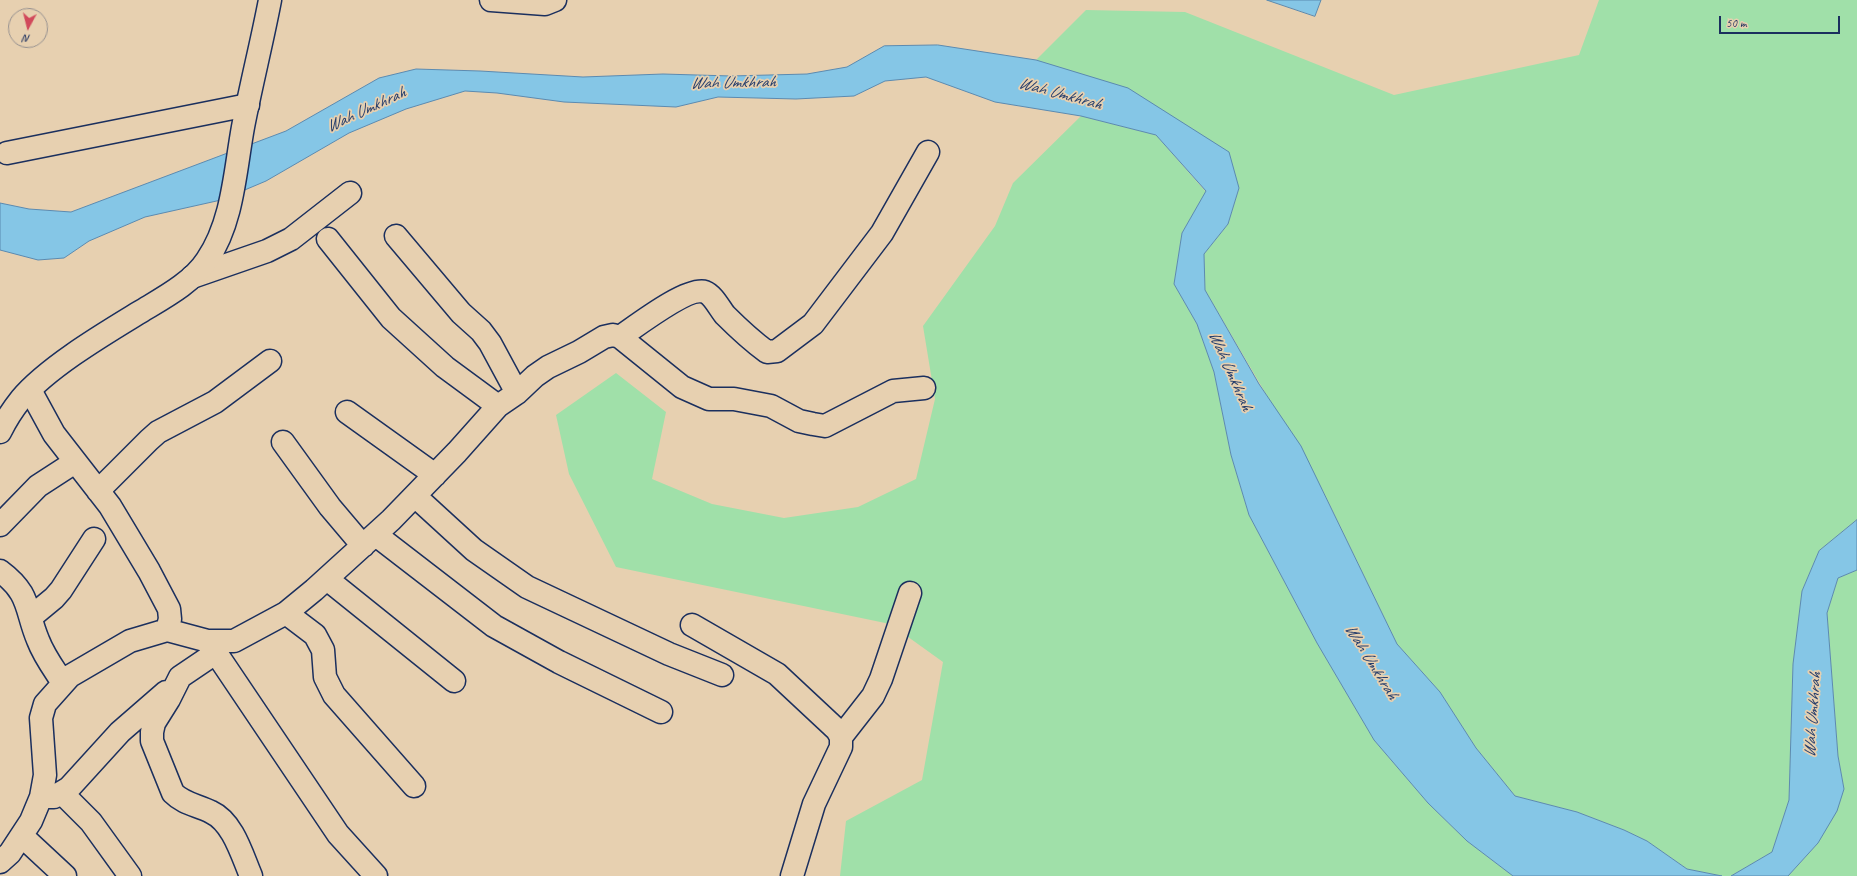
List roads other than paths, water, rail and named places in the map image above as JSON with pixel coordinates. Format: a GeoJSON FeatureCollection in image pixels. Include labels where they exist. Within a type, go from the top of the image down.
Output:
{"type":"FeatureCollection","features":[{"type":"Feature","properties":{"kind":"main road"},"geometry":{"type":"LineString","coordinates":[[0,432],[7,418],[21,398],[42,378],[75,354],[166,296],[192,277],[207,261],[217,242],[229,209],[243,127],[270,0]]}},
{"type":"Feature","properties":{"kind":"main road"},"geometry":{"type":"LineString","coordinates":[[491,0],[545,4],[554,0]]}},
{"type":"Feature","properties":{"kind":"main road"},"geometry":{"type":"LineString","coordinates":[[7,153],[248,105]]}},
{"type":"Feature","properties":{"kind":"main road"},"geometry":{"type":"LineString","coordinates":[[620,337],[672,302],[693,292],[701,291],[709,295],[725,315],[753,342],[766,352],[777,351],[813,324],[818,318],[882,233],[928,152]]}},
{"type":"Feature","properties":{"kind":"main road"},"geometry":{"type":"LineString","coordinates":[[192,277],[244,260],[279,245],[350,193]]}},
{"type":"Feature","properties":{"kind":"main road"},"geometry":{"type":"LineString","coordinates":[[396,236],[461,313],[481,331],[490,343],[517,393]]}},
{"type":"Feature","properties":{"kind":"main road"},"geometry":{"type":"LineString","coordinates":[[328,239],[391,318],[445,367],[498,406]]}},
{"type":"Feature","properties":{"kind":"main road"},"geometry":{"type":"LineString","coordinates":[[130,876],[91,822],[52,795],[45,775],[41,718],[45,704],[70,676],[130,641],[167,630],[212,646],[234,641],[286,613],[369,540],[415,496],[498,406],[517,393],[535,376],[548,367],[579,352],[604,337],[613,335],[620,337],[682,387],[709,399],[734,399],[771,406],[792,418],[826,426],[893,391],[924,388]]}},
{"type":"Feature","properties":{"kind":"main road"},"geometry":{"type":"LineString","coordinates":[[98,491],[158,432],[215,402],[270,361]]}},
{"type":"Feature","properties":{"kind":"main road"},"geometry":{"type":"LineString","coordinates":[[30,390],[54,434],[110,506],[129,538],[169,609],[170,619],[167,630]]}},
{"type":"Feature","properties":{"kind":"main road"},"geometry":{"type":"LineString","coordinates":[[347,412],[435,475]]}},
{"type":"Feature","properties":{"kind":"main road"},"geometry":{"type":"LineString","coordinates":[[283,442],[330,507],[369,540],[494,626],[559,662],[661,712]]}},
{"type":"Feature","properties":{"kind":"main road"},"geometry":{"type":"LineString","coordinates":[[0,525],[38,486],[75,462]]}},
{"type":"Feature","properties":{"kind":"main road"},"geometry":{"type":"LineString","coordinates":[[415,496],[474,550],[527,587],[669,654],[722,675]]}},
{"type":"Feature","properties":{"kind":"main road"},"geometry":{"type":"LineString","coordinates":[[31,617],[54,598],[61,590],[94,538]]}},
{"type":"Feature","properties":{"kind":"main road"},"geometry":{"type":"LineString","coordinates":[[0,571],[19,589],[25,598],[42,650],[63,683]]}},
{"type":"Feature","properties":{"kind":"main road"},"geometry":{"type":"LineString","coordinates":[[327,578],[454,681]]}},
{"type":"Feature","properties":{"kind":"main road"},"geometry":{"type":"LineString","coordinates":[[840,737],[873,696],[882,679],[910,593]]}},
{"type":"Feature","properties":{"kind":"main road"},"geometry":{"type":"LineString","coordinates":[[286,613],[315,635],[323,650],[325,677],[334,695],[414,786]]}},
{"type":"Feature","properties":{"kind":"main road"},"geometry":{"type":"LineString","coordinates":[[692,625],[777,674],[833,726],[840,737],[841,747],[814,804],[792,876]]}},
{"type":"Feature","properties":{"kind":"main road"},"geometry":{"type":"LineString","coordinates":[[0,862],[10,853],[52,795],[69,788],[120,732],[178,681],[212,646]]}},
{"type":"Feature","properties":{"kind":"main road"},"geometry":{"type":"LineString","coordinates":[[212,646],[338,834],[376,876]]}},
{"type":"Feature","properties":{"kind":"main road"},"geometry":{"type":"LineString","coordinates":[[178,681],[172,694],[154,723],[152,741],[173,793],[189,804],[205,809],[221,818],[228,828],[251,876]]}},
{"type":"Feature","properties":{"kind":"main road"},"geometry":{"type":"LineString","coordinates":[[22,836],[65,876]]}},
{"type":"Feature","properties":{"kind":"water"},"geometry":{"type":"Polygon","coordinates":[[[1267,0],[1321,0],[1315,16],[1267,0]]]}},
{"type":"Feature","properties":{"kind":"water","name":"Wah Umkhrah"},"geometry":{"type":"Polygon","coordinates":[[[938,45],[1036,60],[1128,88],[1229,152],[1239,188],[1228,224],[1204,254],[1205,290],[1259,384],[1301,446],[1397,644],[1440,692],[1476,748],[1515,796],[1577,812],[1624,830],[1647,841],[1687,869],[1722,876],[1513,876],[1467,841],[1428,803],[1374,740],[1317,643],[1249,515],[1231,455],[1214,372],[1197,324],[1174,284],[1182,233],[1206,191],[1156,135],[1081,116],[995,102],[926,77],[885,81],[854,96],[796,99],[718,97],[676,107],[564,102],[497,93],[465,91],[406,109],[349,133],[266,181],[221,200],[145,217],[89,241],[64,258],[38,260],[0,250],[0,203],[29,209],[71,212],[286,131],[379,78],[416,69],[583,77],[663,74],[731,76],[807,74],[847,67],[884,46],[938,45]]]}},
{"type":"Feature","properties":{"kind":"water","name":"Wah Umkhrah"},"geometry":{"type":"Polygon","coordinates":[[[1857,520],[1857,570],[1838,578],[1827,613],[1838,756],[1844,789],[1837,811],[1818,843],[1788,876],[1731,876],[1772,852],[1789,800],[1793,664],[1802,591],[1819,551],[1857,520]]]}}]}
